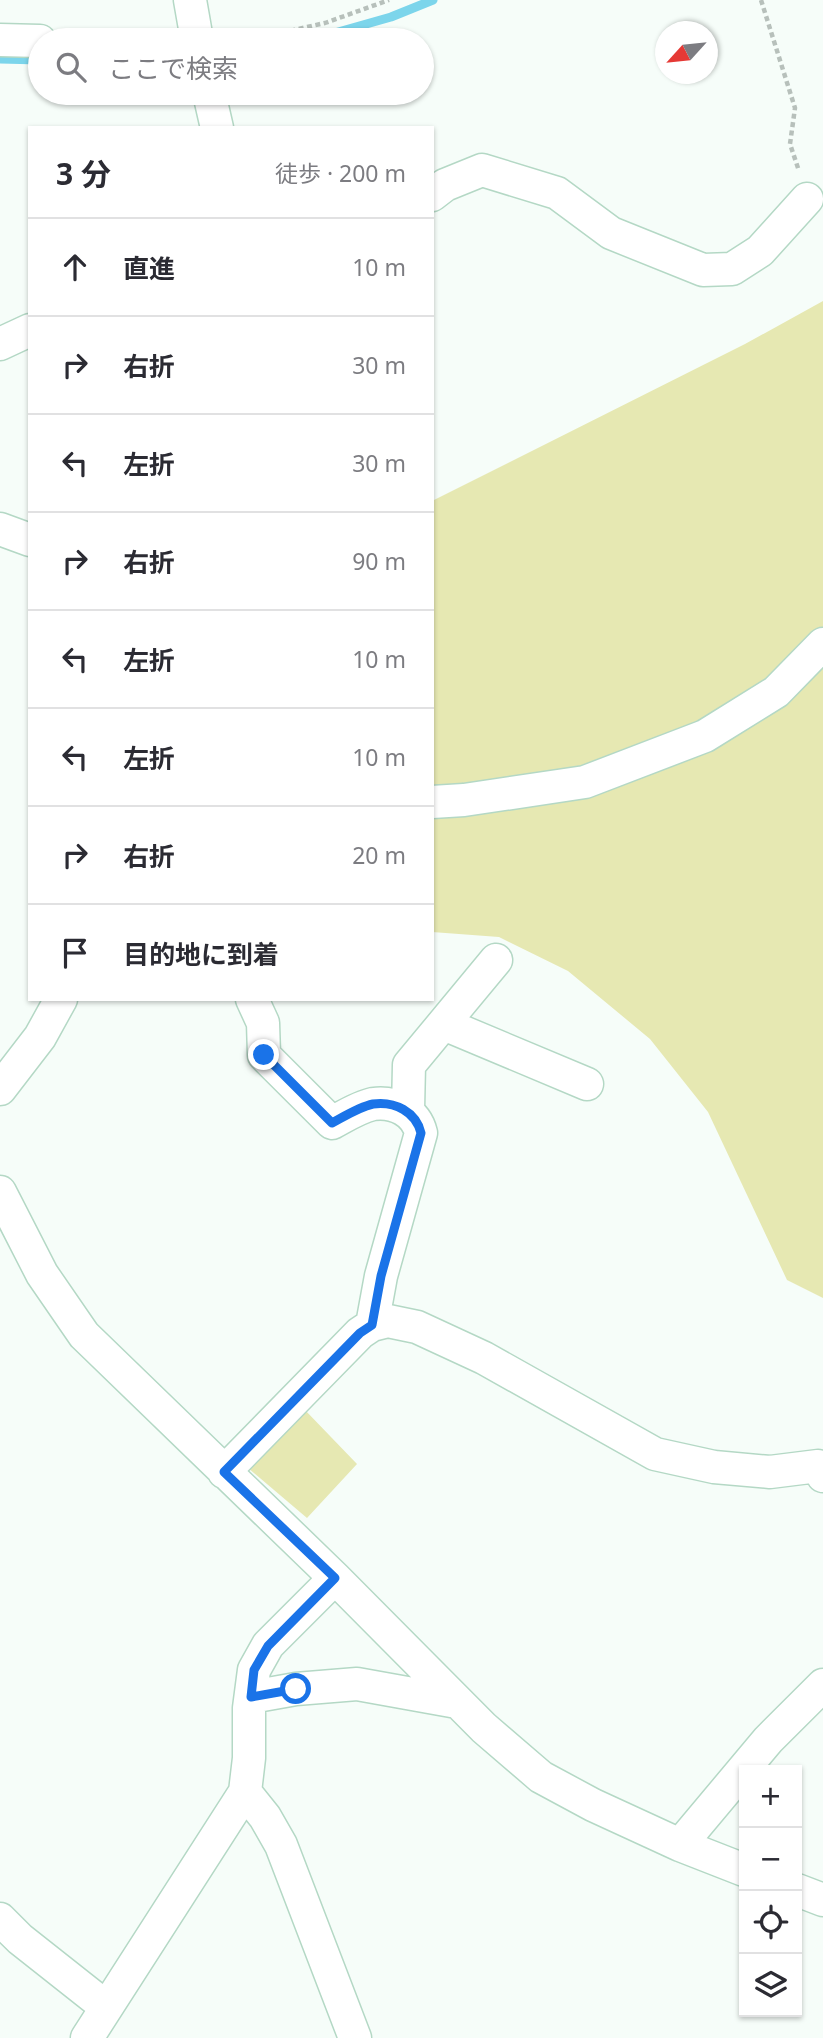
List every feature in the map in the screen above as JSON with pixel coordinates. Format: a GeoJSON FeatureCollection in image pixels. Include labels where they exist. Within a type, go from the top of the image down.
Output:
{"type":"FeatureCollection","features":[{"type":"Feature","properties":{"kind":"street"},"geometry":{"type":"LineString","coordinates":[[190,0],[195,28]]}},
{"type":"Feature","properties":{"kind":"street"},"geometry":{"type":"LineString","coordinates":[[0,40],[28,41]]}},
{"type":"Feature","properties":{"kind":"street"},"geometry":{"type":"LineString","coordinates":[[212,105],[217,126]]}},
{"type":"Feature","properties":{"kind":"street"},"geometry":{"type":"LineString","coordinates":[[434,193],[445,185],[482,170],[557,193],[611,233],[703,270],[732,269],[760,251],[807,199]]}},
{"type":"Feature","properties":{"kind":"street"},"geometry":{"type":"LineString","coordinates":[[0,344],[28,331]]}},
{"type":"Feature","properties":{"kind":"street"},"geometry":{"type":"LineString","coordinates":[[0,529],[28,539]]}},
{"type":"Feature","properties":{"kind":"street"},"geometry":{"type":"LineString","coordinates":[[434,802],[585,782],[705,736],[776,692],[823,644]]}},
{"type":"Feature","properties":{"kind":"street"},"geometry":{"type":"LineString","coordinates":[[408,1110],[409,1065],[496,960]]}},
{"type":"Feature","properties":{"kind":"street"},"geometry":{"type":"LineString","coordinates":[[0,1089],[40,1037],[60,1001]]}},
{"type":"Feature","properties":{"kind":"street"},"geometry":{"type":"LineString","coordinates":[[253,1001],[263,1023],[264,1055],[332,1123],[376,1104],[408,1110],[418,1121],[421,1133],[381,1276],[372,1325]]}},
{"type":"Feature","properties":{"kind":"street"},"geometry":{"type":"LineString","coordinates":[[444,1024],[587,1084]]}},
{"type":"Feature","properties":{"kind":"street"},"geometry":{"type":"LineString","coordinates":[[0,1192],[43,1274],[84,1335],[335,1578],[484,1728],[541,1777],[680,1846],[739,1868]]}},
{"type":"Feature","properties":{"kind":"street"},"geometry":{"type":"LineString","coordinates":[[224,1472],[360,1333],[372,1325],[388,1321],[417,1327],[484,1359],[655,1454],[714,1467],[769,1472],[818,1466],[823,1476]]}},
{"type":"Feature","properties":{"kind":"street"},"geometry":{"type":"LineString","coordinates":[[87,2038],[245,1792],[254,1670],[268,1646],[335,1578]]}},
{"type":"Feature","properties":{"kind":"street"},"geometry":{"type":"LineString","coordinates":[[251,1697],[296,1689],[357,1684],[457,1702]]}},
{"type":"Feature","properties":{"kind":"street"},"geometry":{"type":"LineString","coordinates":[[680,1846],[768,1740],[823,1685]]}},
{"type":"Feature","properties":{"kind":"street"},"geometry":{"type":"LineString","coordinates":[[245,1792],[265,1817],[281,1845],[355,2038]]}},
{"type":"Feature","properties":{"kind":"street"},"geometry":{"type":"LineString","coordinates":[[800,1891],[823,1900]]}},
{"type":"Feature","properties":{"kind":"street"},"geometry":{"type":"LineString","coordinates":[[0,1919],[20,1939],[106,2007]]}},
{"type":"Feature","properties":{"kind":"path"},"geometry":{"type":"LineString","coordinates":[[303,28],[325,23],[389,0]]}},
{"type":"Feature","properties":{"kind":"path"},"geometry":{"type":"LineString","coordinates":[[761,0],[794,108],[790,144],[807,199]]}},
{"type":"Feature","properties":{"kind":"green space"},"geometry":{"type":"Polygon","coordinates":[[[823,301],[823,1298],[787,1280],[708,1112],[650,1039],[568,971],[499,937],[434,932],[434,500],[745,344],[823,301]]]}},
{"type":"Feature","properties":{"kind":"green space"},"geometry":{"type":"Polygon","coordinates":[[[304,1409],[357,1464],[307,1518],[248,1468],[304,1409]]]}},
{"type":"Feature","properties":{"kind":"waterway"},"geometry":{"type":"LineString","coordinates":[[352,28],[391,17],[433,0]]}},
{"type":"Feature","properties":{"kind":"waterway"},"geometry":{"type":"LineString","coordinates":[[0,59],[28,60]]}},
{"type":"Feature","properties":{"kind":"route"},"geometry":{"type":"LineString","coordinates":[[264,1055],[332,1123],[376,1104],[408,1110],[418,1121],[421,1133],[381,1276],[372,1325],[360,1333],[224,1472],[335,1578],[268,1646],[254,1670],[251,1697],[296,1689]]}}]}
